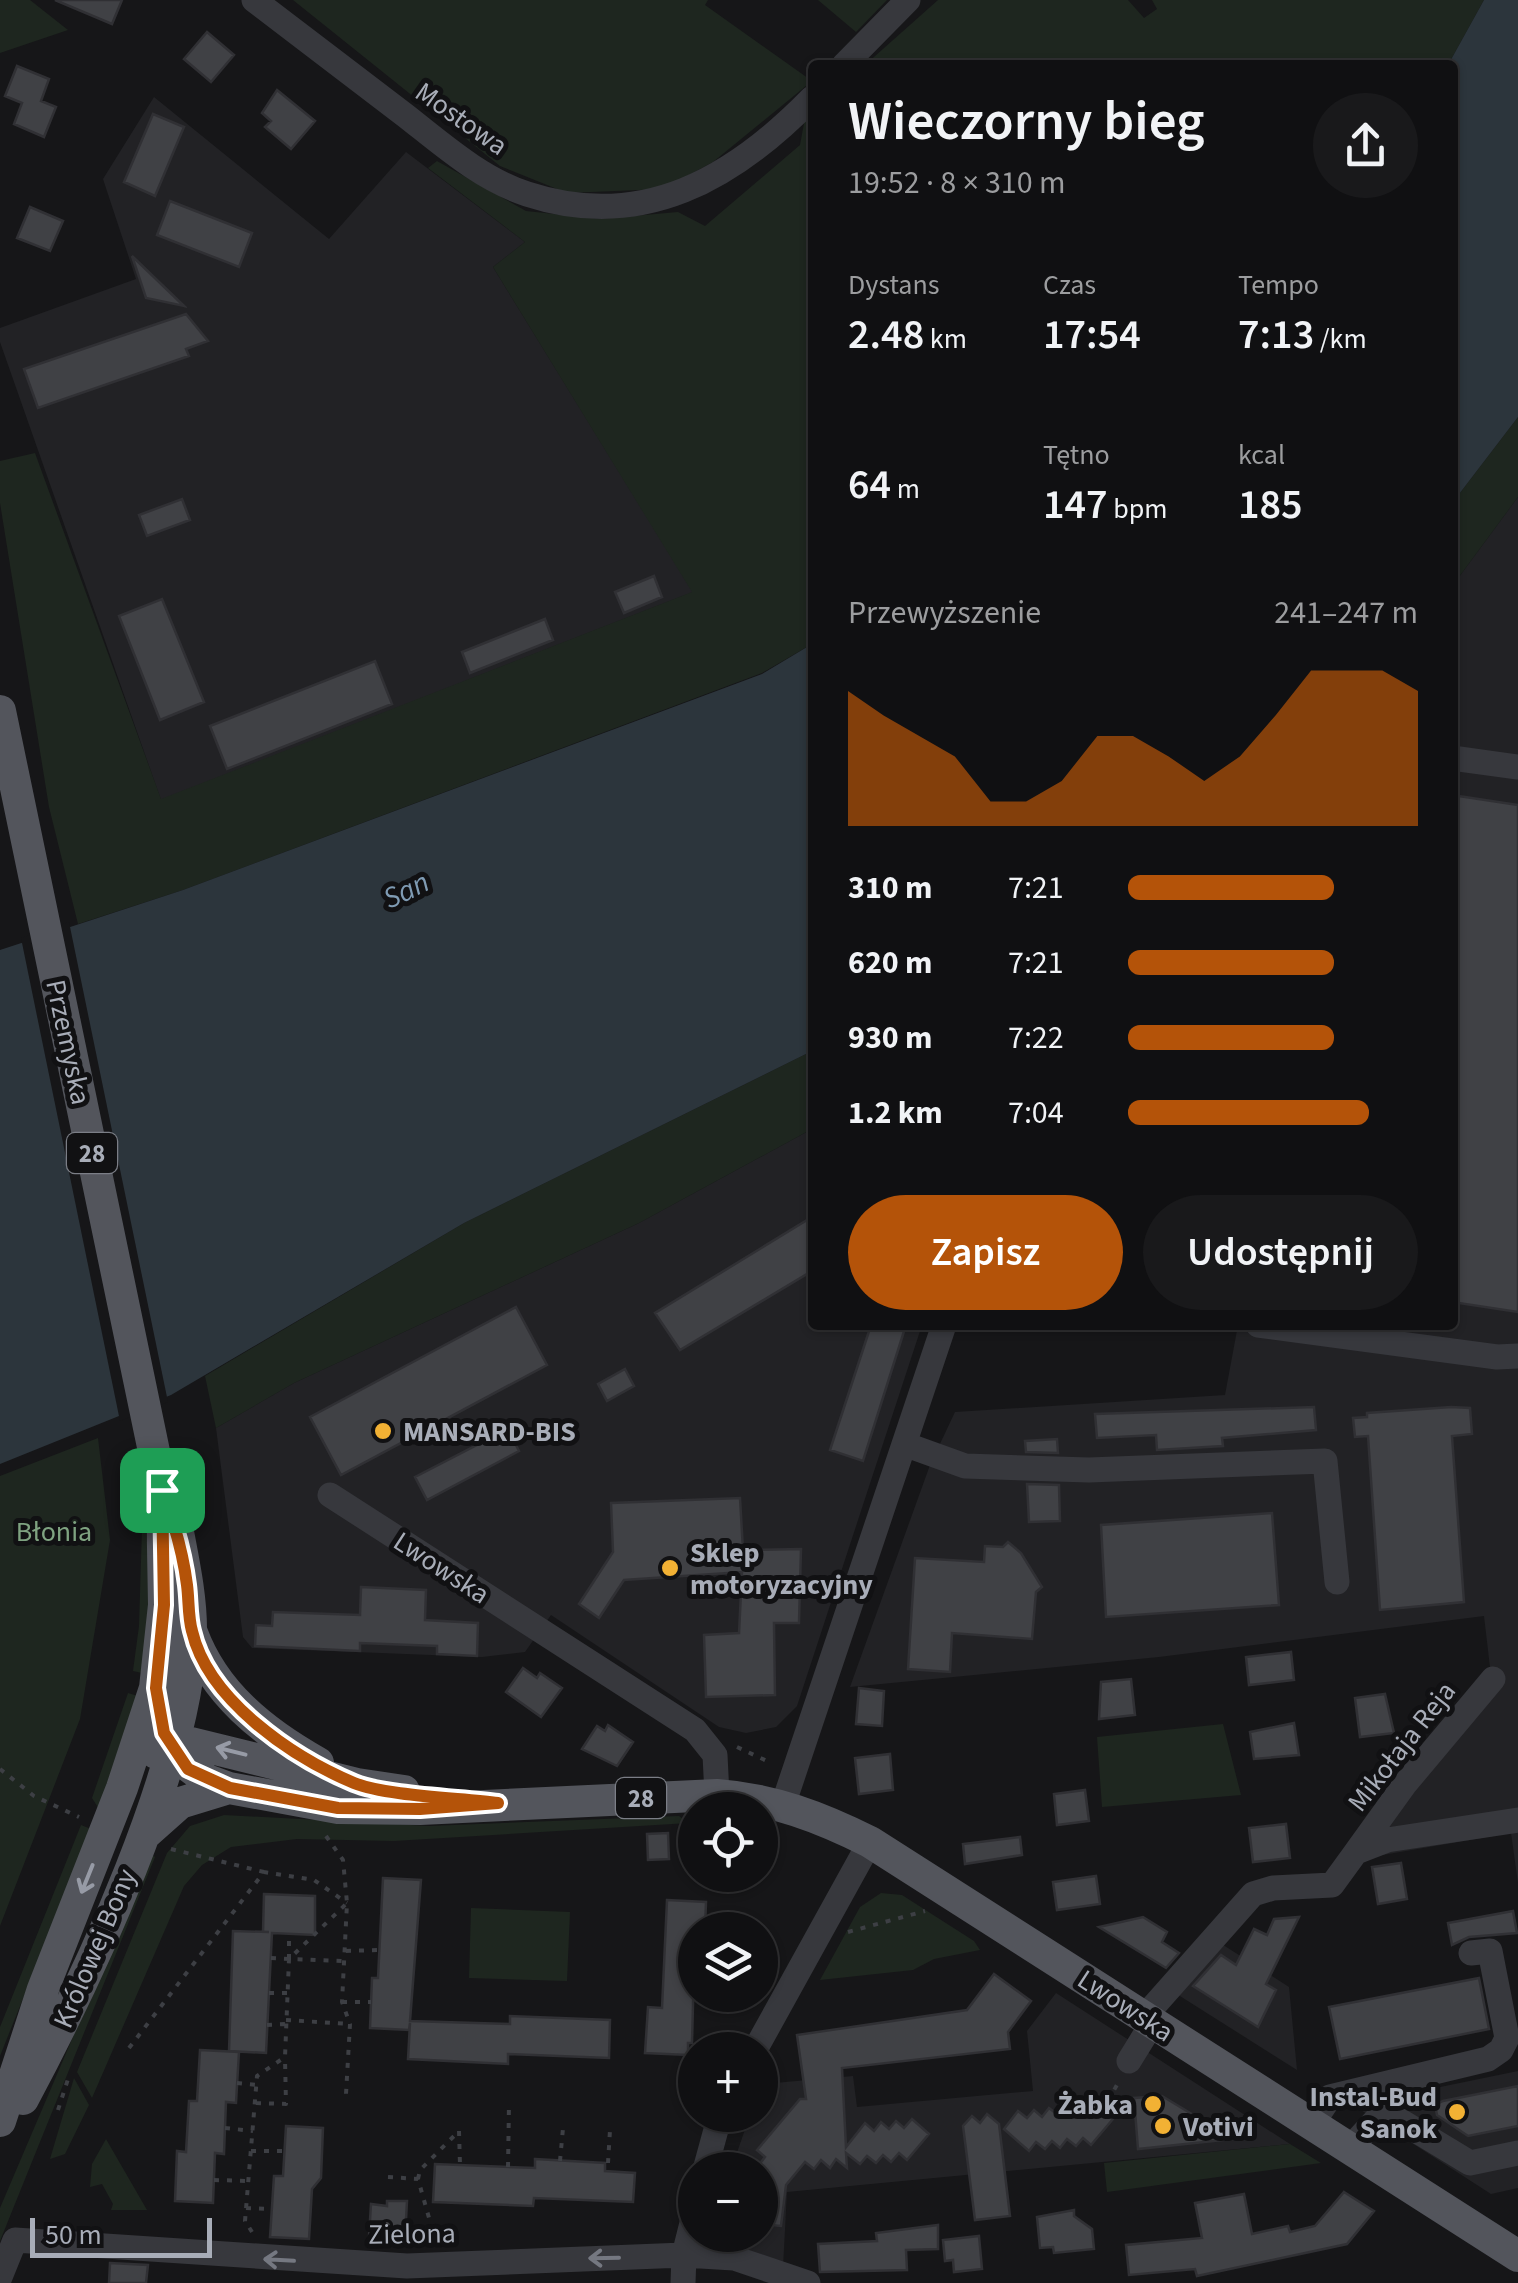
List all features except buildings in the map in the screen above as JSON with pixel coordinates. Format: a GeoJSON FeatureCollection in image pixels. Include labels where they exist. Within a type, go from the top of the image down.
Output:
{"type":"FeatureCollection","features":[{"type":"Feature","properties":{"kind":"main road","name":"Przemyska"},"geometry":{"type":"LineString","coordinates":[[0,711],[160,1478],[178,1531],[192,1630],[184,1694],[170,1746]]}},
{"type":"Feature","properties":{"kind":"main road","name":"Przemyska"},"geometry":{"type":"LineString","coordinates":[[122,1788],[156,1688],[164,1605],[160,1478]]}},
{"type":"Feature","properties":{"kind":"main road","name":"Lwowska"},"geometry":{"type":"LineString","coordinates":[[192,1630],[210,1675],[248,1712],[290,1747],[357,1784]]}},
{"type":"Feature","properties":{"kind":"main road","name":"28"},"geometry":{"type":"LineString","coordinates":[[156,1688],[158,1718],[170,1746]]}},
{"type":"Feature","properties":{"kind":"main road","name":"Lwowska"},"geometry":{"type":"LineString","coordinates":[[170,1746],[188,1769],[230,1788],[338,1808],[420,1809],[678,1796]]}},
{"type":"Feature","properties":{"kind":"main road","name":"Lwowska"},"geometry":{"type":"LineString","coordinates":[[170,1746],[214,1746],[357,1784],[498,1803]]}},
{"type":"Feature","properties":{"kind":"main road"},"geometry":{"type":"LineString","coordinates":[[122,1788],[144,1761],[170,1746]]}},
{"type":"Feature","properties":{"kind":"main road","name":"Królowej Bony"},"geometry":{"type":"LineString","coordinates":[[0,2142],[152,1843],[170,1746]]}},
{"type":"Feature","properties":{"kind":"main road","name":"Królowej Bony"},"geometry":{"type":"LineString","coordinates":[[0,2121],[43,1989],[122,1788]]}},
{"type":"Feature","properties":{"kind":"main road","name":"Lwowska"},"geometry":{"type":"LineString","coordinates":[[152,1843],[180,1802],[230,1788]]}},
{"type":"Feature","properties":{"kind":"main road","name":"Lwowska"},"geometry":{"type":"LineString","coordinates":[[778,1803],[870,1842],[1518,2256]]}},
{"type":"Feature","properties":{"kind":"street","name":"Mostowa"},"geometry":{"type":"LineString","coordinates":[[254,0],[474,169],[527,194],[572,202],[638,202],[695,188],[738,164],[808,102]]}},
{"type":"Feature","properties":{"kind":"street"},"geometry":{"type":"LineString","coordinates":[[849,60],[908,0]]}},
{"type":"Feature","properties":{"kind":"street"},"geometry":{"type":"LineString","coordinates":[[1458,759],[1518,766]]}},
{"type":"Feature","properties":{"kind":"street"},"geometry":{"type":"LineString","coordinates":[[783,1804],[942,1330]]}},
{"type":"Feature","properties":{"kind":"street"},"geometry":{"type":"LineString","coordinates":[[1313,1330],[1518,1356]]}},
{"type":"Feature","properties":{"kind":"street"},"geometry":{"type":"LineString","coordinates":[[904,1444],[965,1466],[1088,1470],[1325,1461],[1337,1582]]}},
{"type":"Feature","properties":{"kind":"street","name":"Lwowska"},"geometry":{"type":"LineString","coordinates":[[330,1494],[694,1730],[714,1755],[717,1792]]}},
{"type":"Feature","properties":{"kind":"street","name":"Mikołaja Reja"},"geometry":{"type":"LineString","coordinates":[[1124,2071],[1148,2020],[1253,1894],[1273,1888],[1332,1885],[1405,1784],[1493,1678]]}},
{"type":"Feature","properties":{"kind":"street","name":"Mikołaja Reja"},"geometry":{"type":"LineString","coordinates":[[1356,1852],[1387,1840],[1518,1820]]}},
{"type":"Feature","properties":{"kind":"street"},"geometry":{"type":"LineString","coordinates":[[766,2032],[870,1842]]}},
{"type":"Feature","properties":{"kind":"street"},"geometry":{"type":"LineString","coordinates":[[1312,2124],[1330,2096],[1488,2058],[1501,2050],[1507,2038],[1490,1951],[1471,1953]]}},
{"type":"Feature","properties":{"kind":"street"},"geometry":{"type":"LineString","coordinates":[[1350,2148],[1384,2110],[1470,2163],[1518,2153]]}},
{"type":"Feature","properties":{"kind":"street","name":"Zielona"},"geometry":{"type":"LineString","coordinates":[[0,2277],[15,2240],[406,2266],[734,2258],[808,2283]]}},
{"type":"Feature","properties":{"kind":"street"},"geometry":{"type":"LineString","coordinates":[[683,2283],[693,2252]]}},
{"type":"Feature","properties":{"kind":"path"},"geometry":{"type":"LineString","coordinates":[[728,1742],[778,1766]]}},
{"type":"Feature","properties":{"kind":"path"},"geometry":{"type":"LineString","coordinates":[[0,1769],[34,1796],[79,1817]]}},
{"type":"Feature","properties":{"kind":"path"},"geometry":{"type":"LineString","coordinates":[[324,1833],[344,1860],[347,1903],[342,2002],[350,2024],[346,2094]]}},
{"type":"Feature","properties":{"kind":"path"},"geometry":{"type":"LineString","coordinates":[[152,1843],[264,1872],[314,1880],[347,1903]]}},
{"type":"Feature","properties":{"kind":"path"},"geometry":{"type":"LineString","coordinates":[[129,2048],[264,1872]]}},
{"type":"Feature","properties":{"kind":"path"},"geometry":{"type":"LineString","coordinates":[[289,1959],[347,1903]]}},
{"type":"Feature","properties":{"kind":"path"},"geometry":{"type":"LineString","coordinates":[[838,1935],[915,1911],[935,1912]]}},
{"type":"Feature","properties":{"kind":"path"},"geometry":{"type":"LineString","coordinates":[[256,2102],[286,2104],[289,1934]]}},
{"type":"Feature","properties":{"kind":"path"},"geometry":{"type":"LineString","coordinates":[[346,1951],[379,1950]]}},
{"type":"Feature","properties":{"kind":"path"},"geometry":{"type":"LineString","coordinates":[[271,1958],[344,1961]]}},
{"type":"Feature","properties":{"kind":"path"},"geometry":{"type":"LineString","coordinates":[[269,1993],[288,1993]]}},
{"type":"Feature","properties":{"kind":"path"},"geometry":{"type":"LineString","coordinates":[[342,2002],[371,2002]]}},
{"type":"Feature","properties":{"kind":"path"},"geometry":{"type":"LineString","coordinates":[[267,2026],[286,2022],[350,2024]]}},
{"type":"Feature","properties":{"kind":"path"},"geometry":{"type":"LineString","coordinates":[[255,2237],[245,2220],[257,2076],[285,2057]]}},
{"type":"Feature","properties":{"kind":"path"},"geometry":{"type":"LineString","coordinates":[[58,2110],[71,2070]]}},
{"type":"Feature","properties":{"kind":"path"},"geometry":{"type":"LineString","coordinates":[[1108,2101],[1124,2071]]}},
{"type":"Feature","properties":{"kind":"path"},"geometry":{"type":"LineString","coordinates":[[237,2083],[257,2085]]}},
{"type":"Feature","properties":{"kind":"path"},"geometry":{"type":"LineString","coordinates":[[508,2167],[509,2103]]}},
{"type":"Feature","properties":{"kind":"path"},"geometry":{"type":"LineString","coordinates":[[225,2128],[253,2130]]}},
{"type":"Feature","properties":{"kind":"path"},"geometry":{"type":"LineString","coordinates":[[560,2161],[563,2128]]}},
{"type":"Feature","properties":{"kind":"path"},"geometry":{"type":"LineString","coordinates":[[608,2163],[610,2130]]}},
{"type":"Feature","properties":{"kind":"path"},"geometry":{"type":"LineString","coordinates":[[438,2247],[418,2179],[420,2170],[459,2131],[460,2165]]}},
{"type":"Feature","properties":{"kind":"path"},"geometry":{"type":"LineString","coordinates":[[251,2151],[284,2151]]}},
{"type":"Feature","properties":{"kind":"path"},"geometry":{"type":"LineString","coordinates":[[388,2177],[418,2179]]}},
{"type":"Feature","properties":{"kind":"path"},"geometry":{"type":"LineString","coordinates":[[214,2180],[248,2181]]}},
{"type":"Feature","properties":{"kind":"path"},"geometry":{"type":"LineString","coordinates":[[246,2208],[272,2208]]}},
{"type":"Feature","properties":{"kind":"shaded area"},"geometry":{"type":"Polygon","coordinates":[[[154,97],[329,239],[406,152],[525,242],[493,267],[693,592],[161,800],[0,342],[0,328],[136,279],[103,179],[154,97]]]}},
{"type":"Feature","properties":{"kind":"shaded area"},"geometry":{"type":"Polygon","coordinates":[[[1518,497],[1518,1883],[1511,1833],[1359,1859],[1493,1693],[1484,1616],[1159,1657],[850,1687],[930,1465],[955,1412],[1225,1395],[1237,1330],[1458,1330],[1458,578],[1518,497]]]}},
{"type":"Feature","properties":{"kind":"shaded area"},"geometry":{"type":"Polygon","coordinates":[[[808,1131],[808,1330],[920,1330],[797,1706],[776,1727],[746,1733],[719,1727],[551,1615],[525,1652],[482,1657],[252,1648],[243,1637],[216,1428],[294,1383],[639,1223],[808,1131]]]}},
{"type":"Feature","properties":{"kind":"shaded area"},"geometry":{"type":"Polygon","coordinates":[[[1217,1941],[1289,1987],[1297,2070],[1172,1991],[1217,1941]]]}},
{"type":"Feature","properties":{"kind":"shaded area"},"geometry":{"type":"Polygon","coordinates":[[[1056,1993],[1290,2144],[787,2192],[783,2267],[722,2252],[778,2252],[778,2152],[737,2152],[744,2132],[778,2132],[778,2083],[853,2076],[857,2107],[1033,2091],[1027,2031],[1056,1993]]]}},
{"type":"Feature","properties":{"kind":"shaded area"},"geometry":{"type":"Polygon","coordinates":[[[1518,2071],[1518,2188],[1491,2194],[1353,2105],[1518,2071]]]}},
{"type":"Feature","properties":{"kind":"green space"},"geometry":{"type":"Polygon","coordinates":[[[0,0],[30,0],[68,30],[0,53],[0,0]]]}},
{"type":"Feature","properties":{"kind":"green space"},"geometry":{"type":"Polygon","coordinates":[[[293,0],[708,0],[705,5],[808,78],[808,84],[713,162],[663,189],[567,193],[500,166],[293,0]]]}},
{"type":"Feature","properties":{"kind":"green space"},"geometry":{"type":"Polygon","coordinates":[[[818,0],[887,0],[856,32],[818,0]]]}},
{"type":"Feature","properties":{"kind":"green space"},"geometry":{"type":"Polygon","coordinates":[[[938,0],[1128,0],[1144,18],[1157,9],[1152,0],[1484,0],[1451,60],[871,60],[938,0]]]}},
{"type":"Feature","properties":{"kind":"green space"},"geometry":{"type":"Polygon","coordinates":[[[808,115],[808,646],[762,673],[183,890],[78,924],[49,807],[0,503],[0,461],[35,453],[161,799],[692,592],[493,267],[525,242],[428,168],[437,161],[526,211],[601,219],[678,212],[705,226],[800,145],[808,115]]]}},
{"type":"Feature","properties":{"kind":"green space"},"geometry":{"type":"Polygon","coordinates":[[[1518,417],[1518,497],[1458,578],[1458,495],[1518,417]]]}},
{"type":"Feature","properties":{"kind":"green space"},"geometry":{"type":"Polygon","coordinates":[[[808,1053],[808,1131],[639,1223],[294,1383],[216,1428],[205,1376],[464,1223],[808,1053]]]}},
{"type":"Feature","properties":{"kind":"green space","name":"Błonia"},"geometry":{"type":"Polygon","coordinates":[[[98,1438],[110,1540],[80,1719],[0,1926],[0,1476],[98,1438]]]}},
{"type":"Feature","properties":{"kind":"green space"},"geometry":{"type":"Polygon","coordinates":[[[143,1496],[151,1587],[142,1673],[133,1671],[139,1626],[143,1496]]]}},
{"type":"Feature","properties":{"kind":"green space"},"geometry":{"type":"Polygon","coordinates":[[[128,1693],[138,1696],[99,1809],[92,1798],[128,1693]]]}},
{"type":"Feature","properties":{"kind":"green space"},"geometry":{"type":"Polygon","coordinates":[[[1223,1724],[1241,1795],[1102,1807],[1097,1737],[1223,1724]]]}},
{"type":"Feature","properties":{"kind":"green space"},"geometry":{"type":"Polygon","coordinates":[[[224,1815],[429,1826],[678,1816],[678,1824],[394,1841],[297,1839],[231,1847],[202,1865],[184,1886],[92,2098],[77,2072],[167,1853],[190,1826],[224,1815]]]}},
{"type":"Feature","properties":{"kind":"green space"},"geometry":{"type":"Polygon","coordinates":[[[81,1825],[91,1829],[0,2056],[0,2027],[81,1825]]]}},
{"type":"Feature","properties":{"kind":"green space"},"geometry":{"type":"Polygon","coordinates":[[[151,1854],[155,1857],[0,2241],[0,2208],[151,1854]]]}},
{"type":"Feature","properties":{"kind":"green space"},"geometry":{"type":"Polygon","coordinates":[[[881,1893],[902,1895],[974,1941],[980,1950],[934,1959],[913,1970],[820,1980],[860,1907],[881,1893]]]}},
{"type":"Feature","properties":{"kind":"green space"},"geometry":{"type":"Polygon","coordinates":[[[471,1908],[570,1912],[567,1981],[469,1978],[471,1908]]]}},
{"type":"Feature","properties":{"kind":"green space"},"geometry":{"type":"Polygon","coordinates":[[[74,2078],[89,2105],[65,2154],[50,2159],[74,2078]]]}},
{"type":"Feature","properties":{"kind":"green space"},"geometry":{"type":"Polygon","coordinates":[[[106,2139],[147,2210],[111,2210],[113,2204],[102,2184],[90,2187],[92,2164],[106,2139]]]}},
{"type":"Feature","properties":{"kind":"green space"},"geometry":{"type":"Polygon","coordinates":[[[1290,2144],[1321,2163],[1107,2192],[1104,2163],[1290,2144]]]}},
{"type":"Feature","properties":{"kind":"water"},"geometry":{"type":"Polygon","coordinates":[[[1484,0],[1518,0],[1518,417],[1458,495],[1458,60],[1451,60],[1484,0]]]}},
{"type":"Feature","properties":{"kind":"water","name":"San"},"geometry":{"type":"Polygon","coordinates":[[[808,646],[808,1053],[464,1223],[171,1395],[0,1464],[0,950],[183,890],[762,674],[808,646]]]}},
{"type":"Feature","properties":{"kind":"pier"},"geometry":{"type":"Polygon","coordinates":[[[69,922],[168,1402],[120,1421],[21,938],[69,922]]]}},
{"type":"Feature","properties":{"kind":"place","name":"MANSARD-BIS"},"geometry":{"type":"Point","coordinates":[383,1431]}},
{"type":"Feature","properties":{"kind":"place","name":"Sklep motoryzacyjny"},"geometry":{"type":"Point","coordinates":[670,1568]}},
{"type":"Feature","properties":{"kind":"place","name":"Żabka"},"geometry":{"type":"Point","coordinates":[1153,2104]}},
{"type":"Feature","properties":{"kind":"place","name":"Instal-Bud Sanok"},"geometry":{"type":"Point","coordinates":[1457,2112]}},
{"type":"Feature","properties":{"kind":"place","name":"Votivi"},"geometry":{"type":"Point","coordinates":[1163,2126]}},
{"type":"Feature","properties":{"kind":"route"},"geometry":{"type":"LineString","coordinates":[[162,1490],[178,1531],[192,1630],[203,1662],[210,1675],[268,1731],[357,1784],[498,1803],[420,1809],[338,1808],[230,1788],[188,1769],[158,1718],[156,1688],[164,1605],[162,1490]]}}]}
